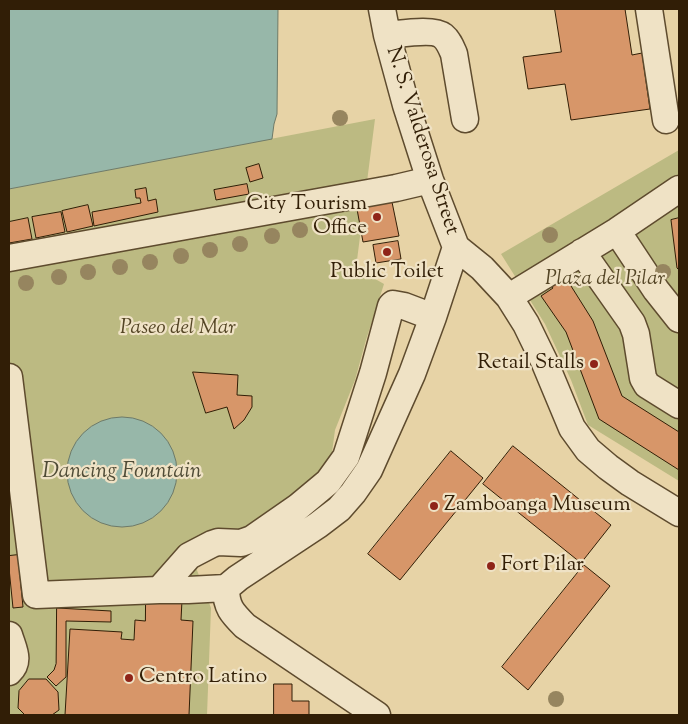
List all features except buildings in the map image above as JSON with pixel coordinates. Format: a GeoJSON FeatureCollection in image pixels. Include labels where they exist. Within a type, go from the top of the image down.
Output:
{"type":"FeatureCollection","features":[{"type":"Feature","properties":{"kind":"street","name":"N. S. Valderosa Street"},"geometry":{"type":"LineString","coordinates":[[382,9],[404,97],[430,180],[456,247],[482,268],[509,296],[526,324],[544,361],[572,428],[588,450],[608,467],[679,513]]}},
{"type":"Feature","properties":{"kind":"street"},"geometry":{"type":"LineString","coordinates":[[649,9],[666,120]]}},
{"type":"Feature","properties":{"kind":"street"},"geometry":{"type":"LineString","coordinates":[[387,35],[433,32],[442,35],[450,44],[454,54],[465,119]]}},
{"type":"Feature","properties":{"kind":"street"},"geometry":{"type":"LineString","coordinates":[[9,258],[396,188],[430,180]]}},
{"type":"Feature","properties":{"kind":"street"},"geometry":{"type":"LineString","coordinates":[[509,296],[616,231],[679,189]]}},
{"type":"Feature","properties":{"kind":"street"},"geometry":{"type":"LineString","coordinates":[[616,231],[656,290],[679,319]]}},
{"type":"Feature","properties":{"kind":"street"},"geometry":{"type":"LineString","coordinates":[[9,380],[36,595],[226,588],[325,520],[353,493],[369,470],[412,374],[456,247]]}},
{"type":"Feature","properties":{"kind":"street"},"geometry":{"type":"LineString","coordinates":[[582,252],[632,323],[636,334],[643,378],[647,384],[679,405]]}},
{"type":"Feature","properties":{"kind":"street"},"geometry":{"type":"LineString","coordinates":[[159,590],[189,556],[218,542],[241,543],[252,540],[298,507],[328,482],[346,457],[373,373],[391,306],[393,304],[404,306],[433,317]]}},
{"type":"Feature","properties":{"kind":"street"},"geometry":{"type":"LineString","coordinates":[[226,588],[226,600],[245,626],[377,715]]}},
{"type":"Feature","properties":{"kind":"street"},"geometry":{"type":"LineString","coordinates":[[9,635],[16,657],[14,668],[9,672]]}},
{"type":"Feature","properties":{"kind":"green space","name":"Paseo del Mar"},"geometry":{"type":"Polygon","coordinates":[[[375,119],[356,268],[384,284],[355,380],[335,430],[328,482],[252,538],[191,554],[211,608],[207,715],[9,715],[9,189],[375,119]]]}},
{"type":"Feature","properties":{"kind":"green space","name":"Plaza del Pilar"},"geometry":{"type":"Polygon","coordinates":[[[679,150],[679,481],[588,425],[571,380],[545,324],[501,254],[679,150]]]}},
{"type":"Feature","properties":{"kind":"water"},"geometry":{"type":"Polygon","coordinates":[[[9,9],[278,9],[277,114],[272,139],[9,189],[9,9]]]}},
{"type":"Feature","properties":{"kind":"water","name":"Dancing Fountain"},"geometry":{"type":"Polygon","coordinates":[[[122,417],[143,421],[161,433],[173,451],[177,472],[173,493],[161,511],[143,523],[122,527],[101,523],[83,511],[71,493],[67,472],[71,451],[83,433],[101,421],[122,417]]]}},
{"type":"Feature","properties":{"kind":"place","name":"City Tourism Office"},"geometry":{"type":"Point","coordinates":[377,217]}},
{"type":"Feature","properties":{"kind":"place","name":"Public Toilet"},"geometry":{"type":"Point","coordinates":[387,252]}},
{"type":"Feature","properties":{"kind":"place","name":"Retail Stalls"},"geometry":{"type":"Point","coordinates":[594,364]}},
{"type":"Feature","properties":{"kind":"place","name":"Zamboanga Museum"},"geometry":{"type":"Point","coordinates":[434,506]}},
{"type":"Feature","properties":{"kind":"place","name":"Fort Pilar"},"geometry":{"type":"Point","coordinates":[491,566]}},
{"type":"Feature","properties":{"kind":"place","name":"Centro Latino"},"geometry":{"type":"Point","coordinates":[129,678]}}]}
